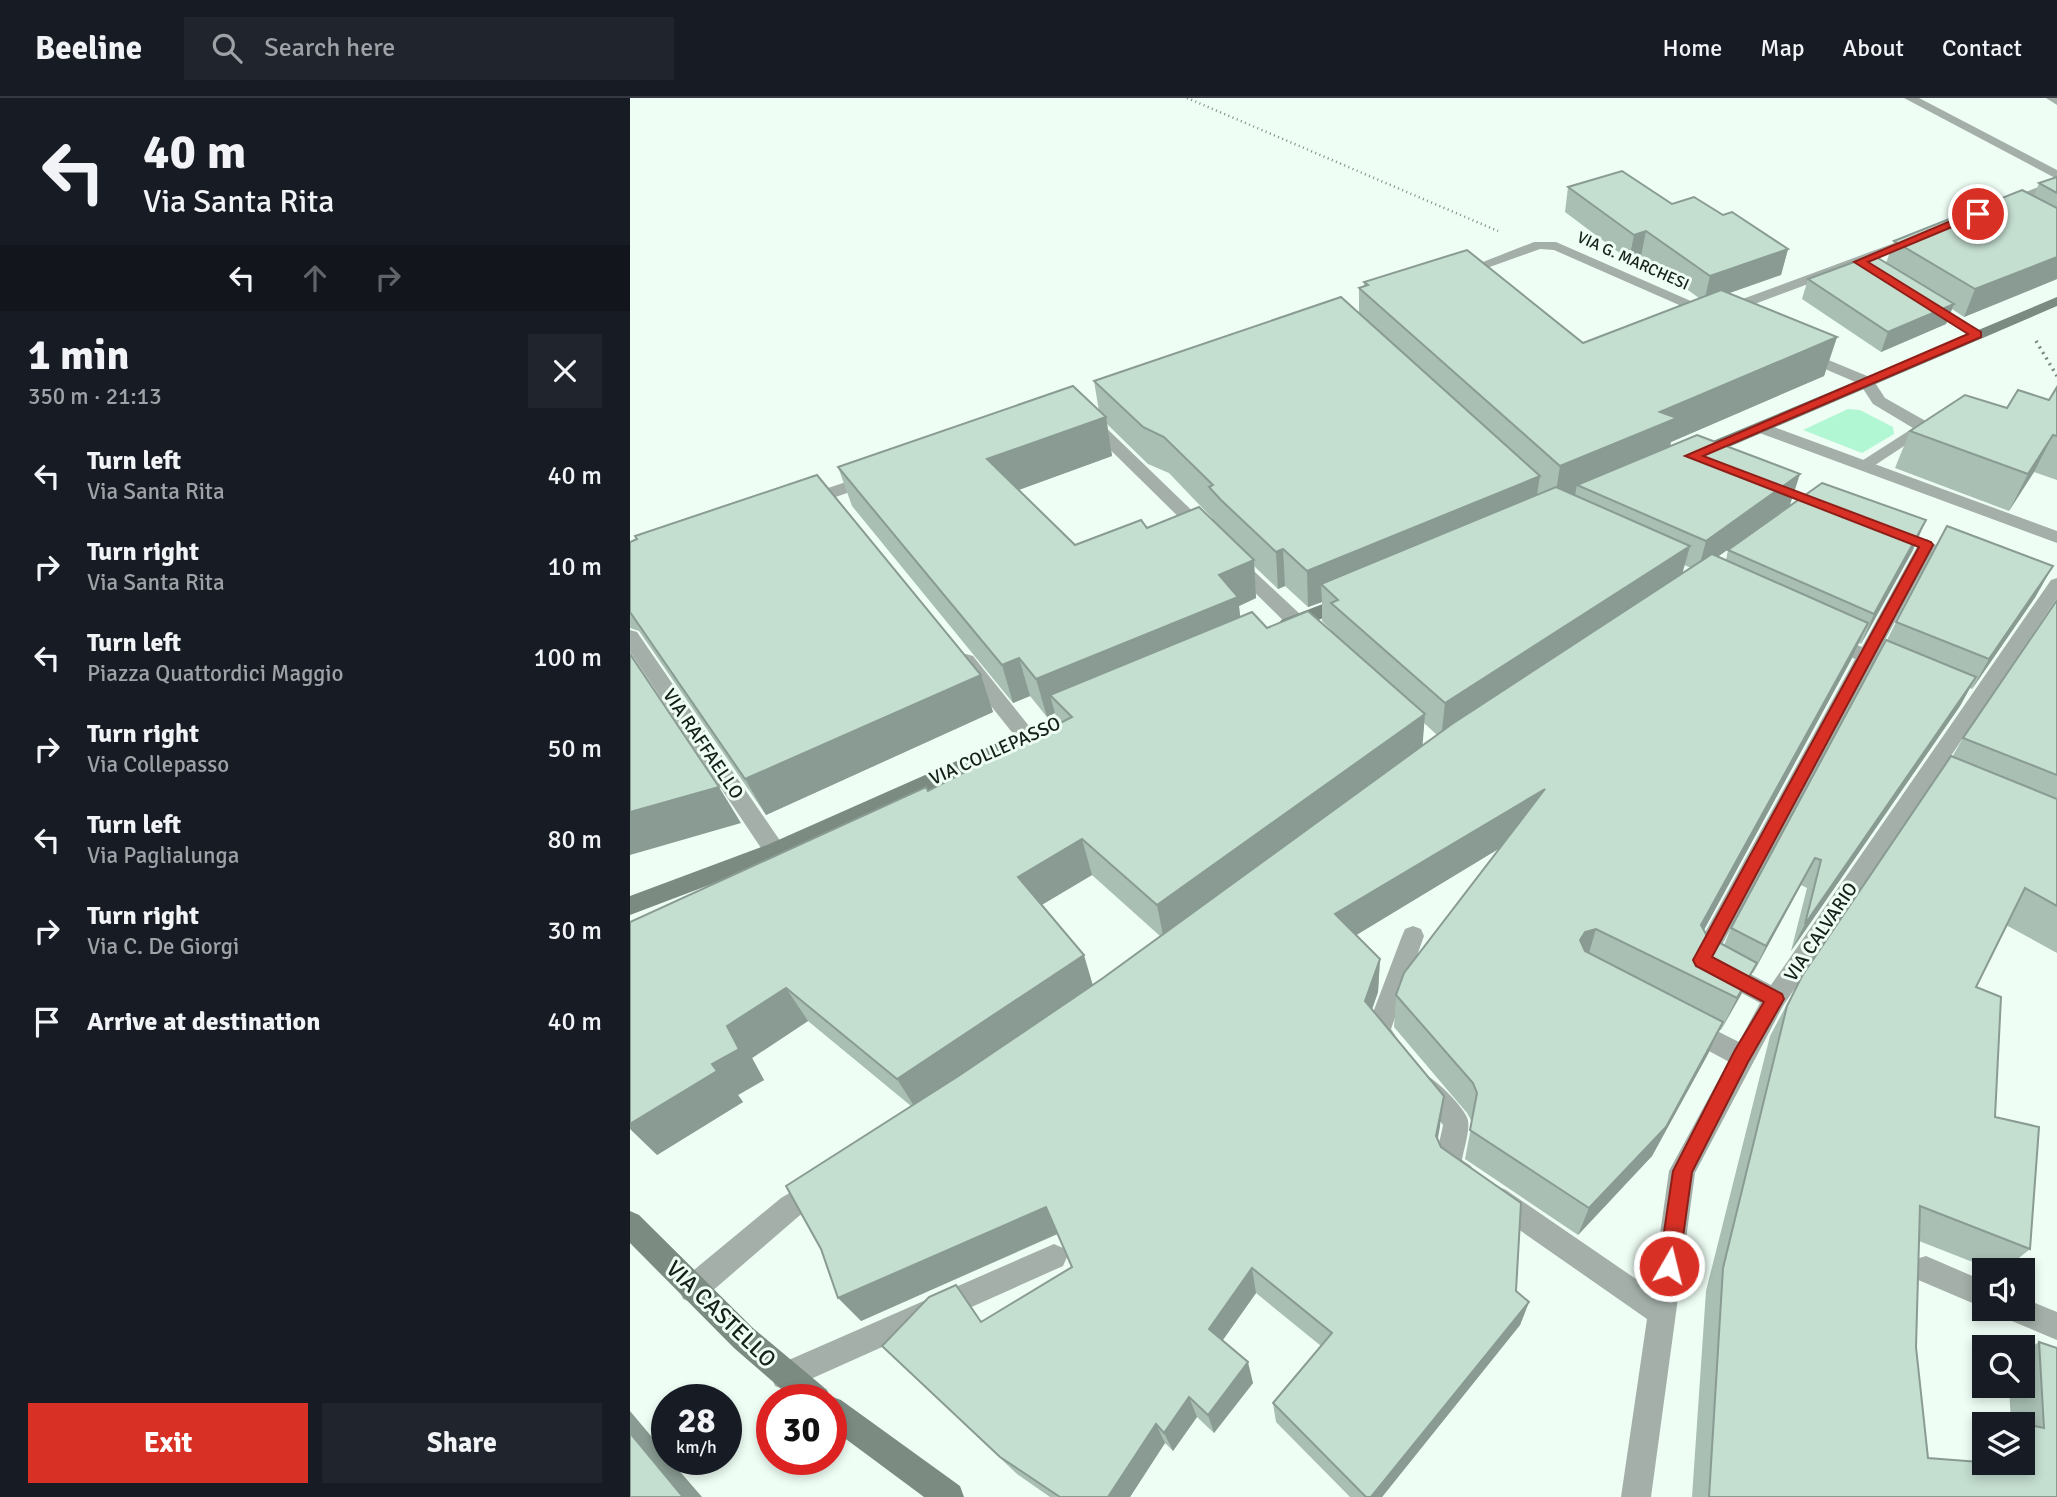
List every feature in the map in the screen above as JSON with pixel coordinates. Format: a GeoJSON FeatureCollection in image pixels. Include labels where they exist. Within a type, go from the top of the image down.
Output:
{"type":"FeatureCollection","features":[{"type":"Feature","properties":{"kind":"street"},"geometry":{"type":"LineString","coordinates":[[1910,98],[2057,175]]}},
{"type":"Feature","properties":{"kind":"street"},"geometry":{"type":"LineString","coordinates":[[2052,98],[2057,100]]}},
{"type":"Feature","properties":{"kind":"street"},"geometry":{"type":"LineString","coordinates":[[2024,216],[1995,207],[2057,184]]}},
{"type":"Feature","properties":{"kind":"street"},"geometry":{"type":"LineString","coordinates":[[1711,315],[1865,265],[1924,236]]}},
{"type":"Feature","properties":{"kind":"street"},"geometry":{"type":"LineString","coordinates":[[1444,280],[1539,245]]}},
{"type":"Feature","properties":{"kind":"street","name":"VIA G. MARCHESI"},"geometry":{"type":"LineString","coordinates":[[1539,245],[1556,246],[1572,252],[1735,325]]}},
{"type":"Feature","properties":{"kind":"street"},"geometry":{"type":"LineString","coordinates":[[1906,291],[1977,334]]}},
{"type":"Feature","properties":{"kind":"street"},"geometry":{"type":"LineString","coordinates":[[1716,465],[1685,459],[2057,301]]}},
{"type":"Feature","properties":{"kind":"street"},"geometry":{"type":"LineString","coordinates":[[1783,345],[1866,380],[1879,401],[1919,424],[1922,429],[1866,466]]}},
{"type":"Feature","properties":{"kind":"street"},"geometry":{"type":"LineString","coordinates":[[1085,407],[1296,622],[1327,650]]}},
{"type":"Feature","properties":{"kind":"street"},"geometry":{"type":"LineString","coordinates":[[1760,426],[2057,537]]}},
{"type":"Feature","properties":{"kind":"street"},"geometry":{"type":"LineString","coordinates":[[792,506],[834,498],[882,475]]}},
{"type":"Feature","properties":{"kind":"street"},"geometry":{"type":"LineString","coordinates":[[1775,999],[1702,960],[1927,545]]}},
{"type":"Feature","properties":{"kind":"street","name":"VIA CALVARIO"},"geometry":{"type":"LineString","coordinates":[[1636,1497],[1682,1171],[1775,999],[1978,702],[2051,589]]}},
{"type":"Feature","properties":{"kind":"street"},"geometry":{"type":"LineString","coordinates":[[1270,633],[1360,595]]}},
{"type":"Feature","properties":{"kind":"street"},"geometry":{"type":"LineString","coordinates":[[1820,636],[1917,677]]}},
{"type":"Feature","properties":{"kind":"street","name":"VIA RAFFAELLO"},"geometry":{"type":"LineString","coordinates":[[630,637],[775,851]]}},
{"type":"Feature","properties":{"kind":"street"},"geometry":{"type":"LineString","coordinates":[[958,651],[1026,736]]}},
{"type":"Feature","properties":{"kind":"street"},"geometry":{"type":"LineString","coordinates":[[1954,692],[1978,702]]}},
{"type":"Feature","properties":{"kind":"street","name":"VIA COLLEPASSO"},"geometry":{"type":"LineString","coordinates":[[630,906],[775,851],[1103,703]]}},
{"type":"Feature","properties":{"kind":"street"},"geometry":{"type":"LineString","coordinates":[[1926,778],[1950,788]]}},
{"type":"Feature","properties":{"kind":"street"},"geometry":{"type":"LineString","coordinates":[[1413,936],[1378,1031],[1455,1122],[1448,1165],[1662,1313]]}},
{"type":"Feature","properties":{"kind":"street"},"geometry":{"type":"LineString","coordinates":[[1670,1018],[1742,1056]]}},
{"type":"Feature","properties":{"kind":"street"},"geometry":{"type":"LineString","coordinates":[[693,1289],[790,1208],[837,1177]]}},
{"type":"Feature","properties":{"kind":"street","name":"VIA CASTELLO"},"geometry":{"type":"LineString","coordinates":[[630,1224],[693,1289],[796,1384]]}},
{"type":"Feature","properties":{"kind":"street"},"geometry":{"type":"LineString","coordinates":[[785,1376],[1054,1256]]}},
{"type":"Feature","properties":{"kind":"street"},"geometry":{"type":"LineString","coordinates":[[1926,1269],[1972,1290]]}},
{"type":"Feature","properties":{"kind":"street"},"geometry":{"type":"LineString","coordinates":[[2035,1317],[2057,1326]]}},
{"type":"Feature","properties":{"kind":"street"},"geometry":{"type":"LineString","coordinates":[[847,1422],[943,1495]]}},
{"type":"Feature","properties":{"kind":"path"},"geometry":{"type":"LineString","coordinates":[[1187,98],[1489,228],[1539,245]]}},
{"type":"Feature","properties":{"kind":"path"},"geometry":{"type":"LineString","coordinates":[[2009,322],[2030,333],[2048,356],[2057,376]]}},
{"type":"Feature","properties":{"kind":"green space"},"geometry":{"type":"Polygon","coordinates":[[[1848,409],[1860,410],[1893,427],[1894,434],[1862,453],[1803,430],[1848,409]]]}},
{"type":"Feature","properties":{"kind":"building"},"geometry":{"type":"Polygon","coordinates":[[[1622,171],[1672,204],[1694,197],[1723,215],[1732,212],[1788,249],[1710,276],[1646,231],[1634,235],[1568,187],[1622,171]]]}},
{"type":"Feature","properties":{"kind":"building"},"geometry":{"type":"Polygon","coordinates":[[[2057,177],[2057,193],[2039,183],[2057,177]]]}},
{"type":"Feature","properties":{"kind":"building"},"geometry":{"type":"Polygon","coordinates":[[[2022,190],[2057,208],[2057,257],[1975,289],[1894,241],[2022,190]]]}},
{"type":"Feature","properties":{"kind":"building"},"geometry":{"type":"Polygon","coordinates":[[[1467,250],[1583,343],[1721,290],[1837,337],[1660,412],[1677,418],[1560,466],[1359,288],[1368,285],[1364,282],[1467,250]]]}},
{"type":"Feature","properties":{"kind":"building"},"geometry":{"type":"Polygon","coordinates":[[[1873,255],[1954,304],[1888,332],[1808,279],[1873,255]]]}},
{"type":"Feature","properties":{"kind":"building"},"geometry":{"type":"Polygon","coordinates":[[[1341,297],[1540,476],[1307,571],[1283,549],[1276,552],[1221,500],[1209,487],[1213,485],[1164,437],[1143,427],[1094,381],[1341,297]]]}},
{"type":"Feature","properties":{"kind":"building"},"geometry":{"type":"Polygon","coordinates":[[[1073,386],[1106,417],[987,459],[1075,545],[1141,520],[1147,528],[1199,507],[1254,560],[1219,575],[1238,597],[1036,679],[1019,658],[1002,665],[838,467],[1073,386]]]}},
{"type":"Feature","properties":{"kind":"building"},"geometry":{"type":"Polygon","coordinates":[[[2057,387],[2057,436],[2053,435],[2028,474],[1910,431],[1965,395],[2007,408],[2018,390],[2049,400],[2057,387]]]}},
{"type":"Feature","properties":{"kind":"building"},"geometry":{"type":"Polygon","coordinates":[[[1697,435],[1800,474],[1706,541],[1577,485],[1697,435]]]}},
{"type":"Feature","properties":{"kind":"building"},"geometry":{"type":"Polygon","coordinates":[[[817,475],[981,675],[745,779],[630,612],[630,542],[637,539],[635,536],[817,475]]]}},
{"type":"Feature","properties":{"kind":"building"},"geometry":{"type":"Polygon","coordinates":[[[1822,483],[1926,520],[1874,614],[1728,550],[1822,483]]]}},
{"type":"Feature","properties":{"kind":"building"},"geometry":{"type":"Polygon","coordinates":[[[1556,487],[1690,546],[1445,703],[1331,603],[1338,600],[1321,584],[1556,487]]]}},
{"type":"Feature","properties":{"kind":"building"},"geometry":{"type":"Polygon","coordinates":[[[1947,526],[2053,566],[1989,659],[1896,622],[1947,526]]]}},
{"type":"Feature","properties":{"kind":"building"},"geometry":{"type":"Polygon","coordinates":[[[1712,554],[1868,623],[1701,925],[1707,936],[1757,963],[1737,998],[1596,929],[1585,932],[1580,940],[1585,951],[1723,1022],[1666,1127],[1589,1208],[1470,1130],[1477,1093],[1473,1083],[1396,995],[1404,973],[1545,789],[1335,914],[1380,959],[1365,1001],[1444,1096],[1436,1136],[1441,1147],[1521,1203],[1516,1291],[1529,1302],[1371,1497],[1366,1497],[1273,1403],[1332,1333],[1252,1268],[1209,1329],[1248,1362],[1208,1415],[1189,1397],[1164,1433],[1156,1424],[1108,1497],[1060,1497],[1000,1457],[882,1346],[929,1297],[956,1285],[981,1322],[1072,1267],[1046,1207],[838,1298],[821,1249],[786,1186],[960,1075],[1103,978],[1452,724],[1712,554]]]}},
{"type":"Feature","properties":{"kind":"building"},"geometry":{"type":"Polygon","coordinates":[[[2057,600],[2057,775],[1963,738],[2057,600]]]}},
{"type":"Feature","properties":{"kind":"building"},"geometry":{"type":"Polygon","coordinates":[[[1308,611],[1425,714],[1157,905],[1082,839],[1018,877],[1084,955],[897,1079],[786,988],[727,1026],[739,1049],[712,1064],[717,1071],[630,1124],[630,922],[926,787],[928,791],[1072,717],[1050,695],[1252,612],[1267,628],[1308,611]]]}},
{"type":"Feature","properties":{"kind":"building"},"geometry":{"type":"Polygon","coordinates":[[[1886,640],[1976,677],[1805,924],[1821,860],[1815,858],[1766,946],[1731,928],[1886,640]]]}},
{"type":"Feature","properties":{"kind":"building"},"geometry":{"type":"Polygon","coordinates":[[[630,654],[719,787],[630,812],[630,654]]]}},
{"type":"Feature","properties":{"kind":"building"},"geometry":{"type":"Polygon","coordinates":[[[1951,756],[2057,799],[2057,906],[2025,888],[1976,987],[2001,997],[1995,1117],[2039,1127],[2030,1249],[1920,1206],[1916,1347],[1928,1458],[1972,1461],[1972,1475],[2035,1475],[2035,1426],[2044,1428],[2039,1342],[2057,1348],[2057,1497],[1709,1497],[1723,1268],[1787,1006],[1802,976],[1951,756]]]}},
{"type":"Feature","properties":{"kind":"building"},"geometry":{"type":"Polygon","coordinates":[[[630,1433],[651,1458],[651,1475],[665,1475],[683,1497],[630,1497],[630,1433]]]}},
{"type":"Feature","properties":{"kind":"route"},"geometry":{"type":"LineString","coordinates":[[1669,1266],[1682,1171],[1775,999],[1702,960],[1927,545],[1692,456],[1977,334],[1860,262],[1978,214]]}}]}
